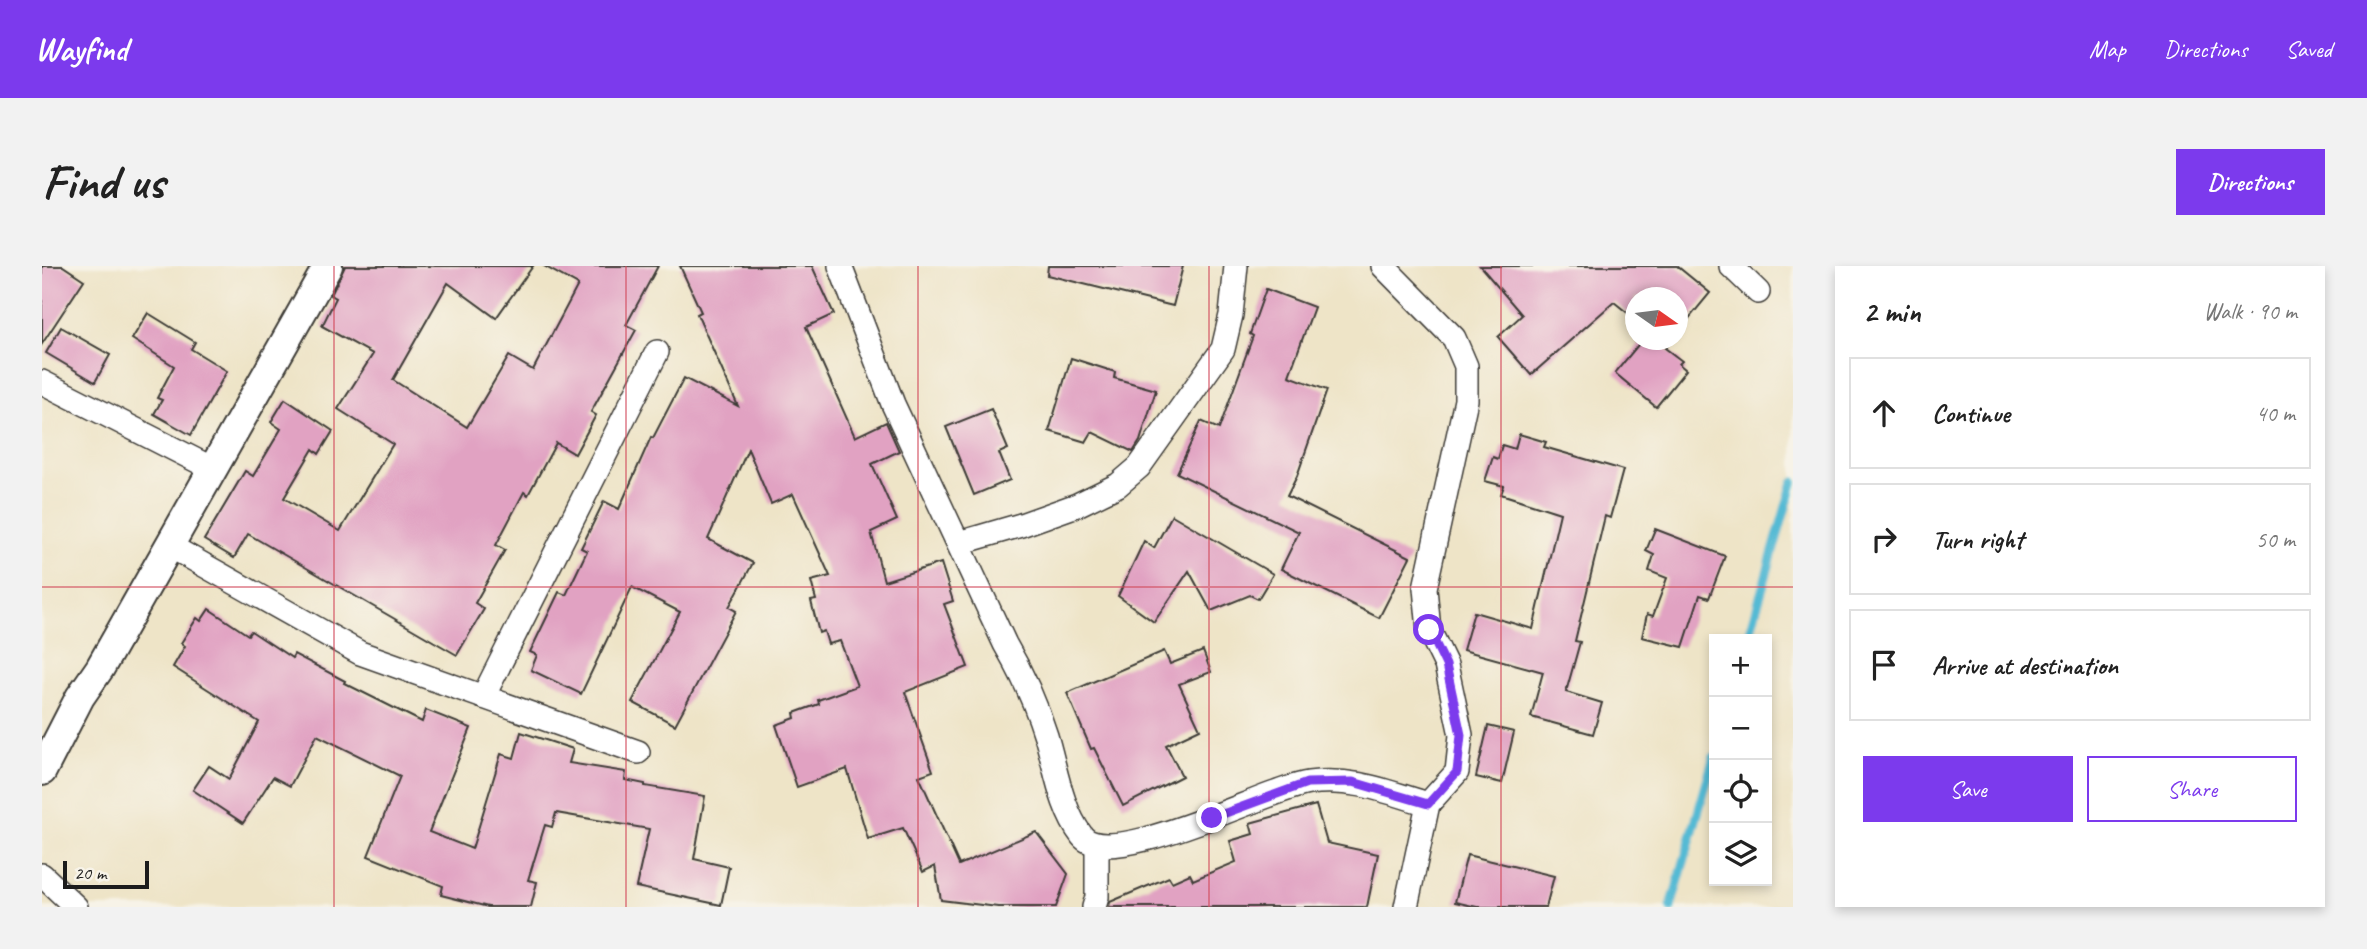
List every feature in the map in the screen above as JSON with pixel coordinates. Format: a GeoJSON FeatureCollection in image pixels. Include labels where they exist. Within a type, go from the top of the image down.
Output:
{"type":"FeatureCollection","features":[{"type":"Feature","properties":{"kind":"street"},"geometry":{"type":"LineString","coordinates":[[42,771],[80,696],[100,668],[328,266]]}},
{"type":"Feature","properties":{"kind":"street"},"geometry":{"type":"LineString","coordinates":[[840,266],[893,404],[1005,644],[1024,678],[1046,735],[1072,821],[1084,839],[1097,845],[1128,843],[1212,818],[1307,783],[1353,782],[1428,804]]}},
{"type":"Feature","properties":{"kind":"street"},"geometry":{"type":"LineString","coordinates":[[959,543],[1077,505],[1118,485],[1139,467],[1223,349],[1231,315],[1236,266]]}},
{"type":"Feature","properties":{"kind":"street"},"geometry":{"type":"LineString","coordinates":[[1383,266],[1454,338],[1466,366],[1465,400],[1425,588],[1429,630],[1446,665],[1461,735],[1457,772],[1428,804],[1406,907]]}},
{"type":"Feature","properties":{"kind":"street"},"geometry":{"type":"LineString","coordinates":[[1731,266],[1758,292]]}},
{"type":"Feature","properties":{"kind":"street"},"geometry":{"type":"LineString","coordinates":[[483,697],[657,352]]}},
{"type":"Feature","properties":{"kind":"street"},"geometry":{"type":"LineString","coordinates":[[42,382],[213,469]]}},
{"type":"Feature","properties":{"kind":"street"},"geometry":{"type":"LineString","coordinates":[[170,546],[360,653],[638,752]]}},
{"type":"Feature","properties":{"kind":"street"},"geometry":{"type":"LineString","coordinates":[[1094,907],[1097,897],[1097,845]]}},
{"type":"Feature","properties":{"kind":"street"},"geometry":{"type":"LineString","coordinates":[[42,875],[76,907]]}},
{"type":"Feature","properties":{"kind":"building"},"geometry":{"type":"Polygon","coordinates":[[[42,266],[63,266],[84,280],[42,344],[42,266]]]}},
{"type":"Feature","properties":{"kind":"building"},"geometry":{"type":"Polygon","coordinates":[[[345,266],[533,266],[496,318],[448,283],[393,380],[467,427],[509,356],[533,370],[578,285],[544,266],[658,266],[626,325],[636,330],[591,412],[596,415],[575,454],[556,443],[528,495],[524,492],[496,545],[505,550],[475,603],[484,609],[457,655],[248,534],[234,558],[204,540],[245,471],[253,476],[281,429],[271,422],[285,399],[333,431],[319,454],[313,449],[284,498],[340,531],[393,444],[338,409],[373,354],[322,326],[336,298],[331,295],[345,266]]]}},
{"type":"Feature","properties":{"kind":"building"},"geometry":{"type":"Polygon","coordinates":[[[680,266],[812,266],[834,314],[806,327],[855,437],[886,422],[899,451],[872,464],[897,520],[871,532],[884,581],[941,563],[953,601],[944,604],[968,667],[905,692],[933,771],[919,776],[959,865],[1036,832],[1068,874],[1056,907],[998,907],[941,900],[935,866],[923,872],[903,828],[868,839],[847,769],[797,787],[776,725],[795,718],[794,713],[819,704],[818,700],[857,686],[840,641],[828,644],[824,631],[819,633],[811,601],[816,600],[811,581],[830,576],[793,494],[771,504],[748,449],[708,539],[753,563],[729,607],[736,611],[675,725],[632,702],[680,612],[632,587],[581,694],[531,670],[537,655],[530,652],[559,592],[566,595],[587,551],[581,548],[604,501],[619,509],[651,437],[653,438],[684,378],[738,406],[697,314],[701,312],[680,266]]]}},
{"type":"Feature","properties":{"kind":"building"},"geometry":{"type":"Polygon","coordinates":[[[1048,266],[1183,266],[1173,306],[1047,275],[1048,266]]]}},
{"type":"Feature","properties":{"kind":"building"},"geometry":{"type":"Polygon","coordinates":[[[1480,266],[1677,266],[1710,293],[1688,320],[1688,287],[1625,287],[1625,311],[1614,302],[1531,375],[1498,337],[1522,315],[1480,266]]]}},
{"type":"Feature","properties":{"kind":"building"},"geometry":{"type":"Polygon","coordinates":[[[1266,289],[1314,307],[1289,376],[1327,390],[1297,476],[1287,496],[1410,557],[1379,618],[1281,569],[1299,532],[1177,473],[1201,421],[1219,429],[1253,336],[1250,334],[1266,289]]]}},
{"type":"Feature","properties":{"kind":"building"},"geometry":{"type":"Polygon","coordinates":[[[148,313],[195,342],[191,349],[227,371],[191,435],[154,414],[162,400],[157,398],[174,366],[132,339],[148,313]]]}},
{"type":"Feature","properties":{"kind":"building"},"geometry":{"type":"Polygon","coordinates":[[[61,327],[110,355],[95,382],[46,353],[61,327]]]}},
{"type":"Feature","properties":{"kind":"building"},"geometry":{"type":"Polygon","coordinates":[[[1634,350],[1668,350],[1682,361],[1679,364],[1686,370],[1656,407],[1615,373],[1634,350]]]}},
{"type":"Feature","properties":{"kind":"building"},"geometry":{"type":"Polygon","coordinates":[[[1071,358],[1115,372],[1114,378],[1156,390],[1140,441],[1133,452],[1092,432],[1086,442],[1049,431],[1071,358]]]}},
{"type":"Feature","properties":{"kind":"building"},"geometry":{"type":"Polygon","coordinates":[[[991,409],[1008,449],[999,453],[1010,480],[974,495],[946,427],[991,409]]]}},
{"type":"Feature","properties":{"kind":"building"},"geometry":{"type":"Polygon","coordinates":[[[1519,434],[1546,442],[1544,447],[1623,470],[1610,518],[1605,516],[1575,641],[1580,642],[1566,692],[1602,703],[1593,734],[1531,717],[1543,672],[1463,650],[1474,612],[1533,629],[1560,513],[1501,494],[1504,486],[1485,481],[1493,457],[1498,459],[1502,445],[1515,449],[1519,434]]]}},
{"type":"Feature","properties":{"kind":"building"},"geometry":{"type":"Polygon","coordinates":[[[1172,515],[1273,574],[1258,599],[1250,595],[1211,611],[1189,571],[1154,622],[1118,596],[1144,541],[1154,548],[1172,515]]]}},
{"type":"Feature","properties":{"kind":"building"},"geometry":{"type":"Polygon","coordinates":[[[1655,529],[1725,556],[1709,598],[1700,595],[1683,647],[1642,637],[1647,614],[1653,616],[1667,578],[1649,571],[1654,555],[1646,551],[1655,529]]]}},
{"type":"Feature","properties":{"kind":"building"},"geometry":{"type":"Polygon","coordinates":[[[209,609],[248,635],[251,631],[292,658],[294,654],[345,681],[344,683],[422,722],[426,710],[471,728],[429,832],[472,849],[501,754],[514,758],[521,732],[573,749],[569,763],[626,772],[625,780],[705,796],[694,859],[729,867],[721,905],[636,887],[649,829],[556,813],[552,827],[545,825],[528,880],[537,882],[531,907],[488,907],[441,895],[443,886],[368,856],[400,776],[317,735],[290,786],[273,777],[243,823],[193,790],[209,766],[229,779],[259,722],[173,667],[185,646],[181,643],[197,618],[201,621],[209,609]]]}},
{"type":"Feature","properties":{"kind":"building"},"geometry":{"type":"Polygon","coordinates":[[[1164,651],[1170,664],[1203,651],[1211,672],[1179,684],[1200,729],[1166,745],[1182,776],[1123,806],[1094,748],[1091,749],[1067,693],[1164,651]]]}},
{"type":"Feature","properties":{"kind":"building"},"geometry":{"type":"Polygon","coordinates":[[[1488,726],[1514,732],[1502,783],[1476,777],[1488,726]]]}},
{"type":"Feature","properties":{"kind":"building"},"geometry":{"type":"Polygon","coordinates":[[[1316,805],[1327,843],[1378,854],[1367,907],[1109,907],[1110,902],[1169,877],[1172,882],[1190,874],[1193,880],[1236,862],[1230,841],[1253,834],[1250,823],[1316,805]]]}},
{"type":"Feature","properties":{"kind":"building"},"geometry":{"type":"Polygon","coordinates":[[[1467,855],[1554,876],[1546,907],[1477,907],[1455,902],[1467,855]]]}},
{"type":"Feature","properties":{"kind":"waterway"},"geometry":{"type":"LineString","coordinates":[[1749,634],[1793,482]]}},
{"type":"Feature","properties":{"kind":"waterway"},"geometry":{"type":"LineString","coordinates":[[1671,907],[1713,760]]}},
{"type":"Feature","properties":{"kind":"route"},"geometry":{"type":"LineString","coordinates":[[1212,818],[1307,783],[1353,782],[1428,804],[1457,772],[1461,735],[1446,665],[1429,630]]}}]}
